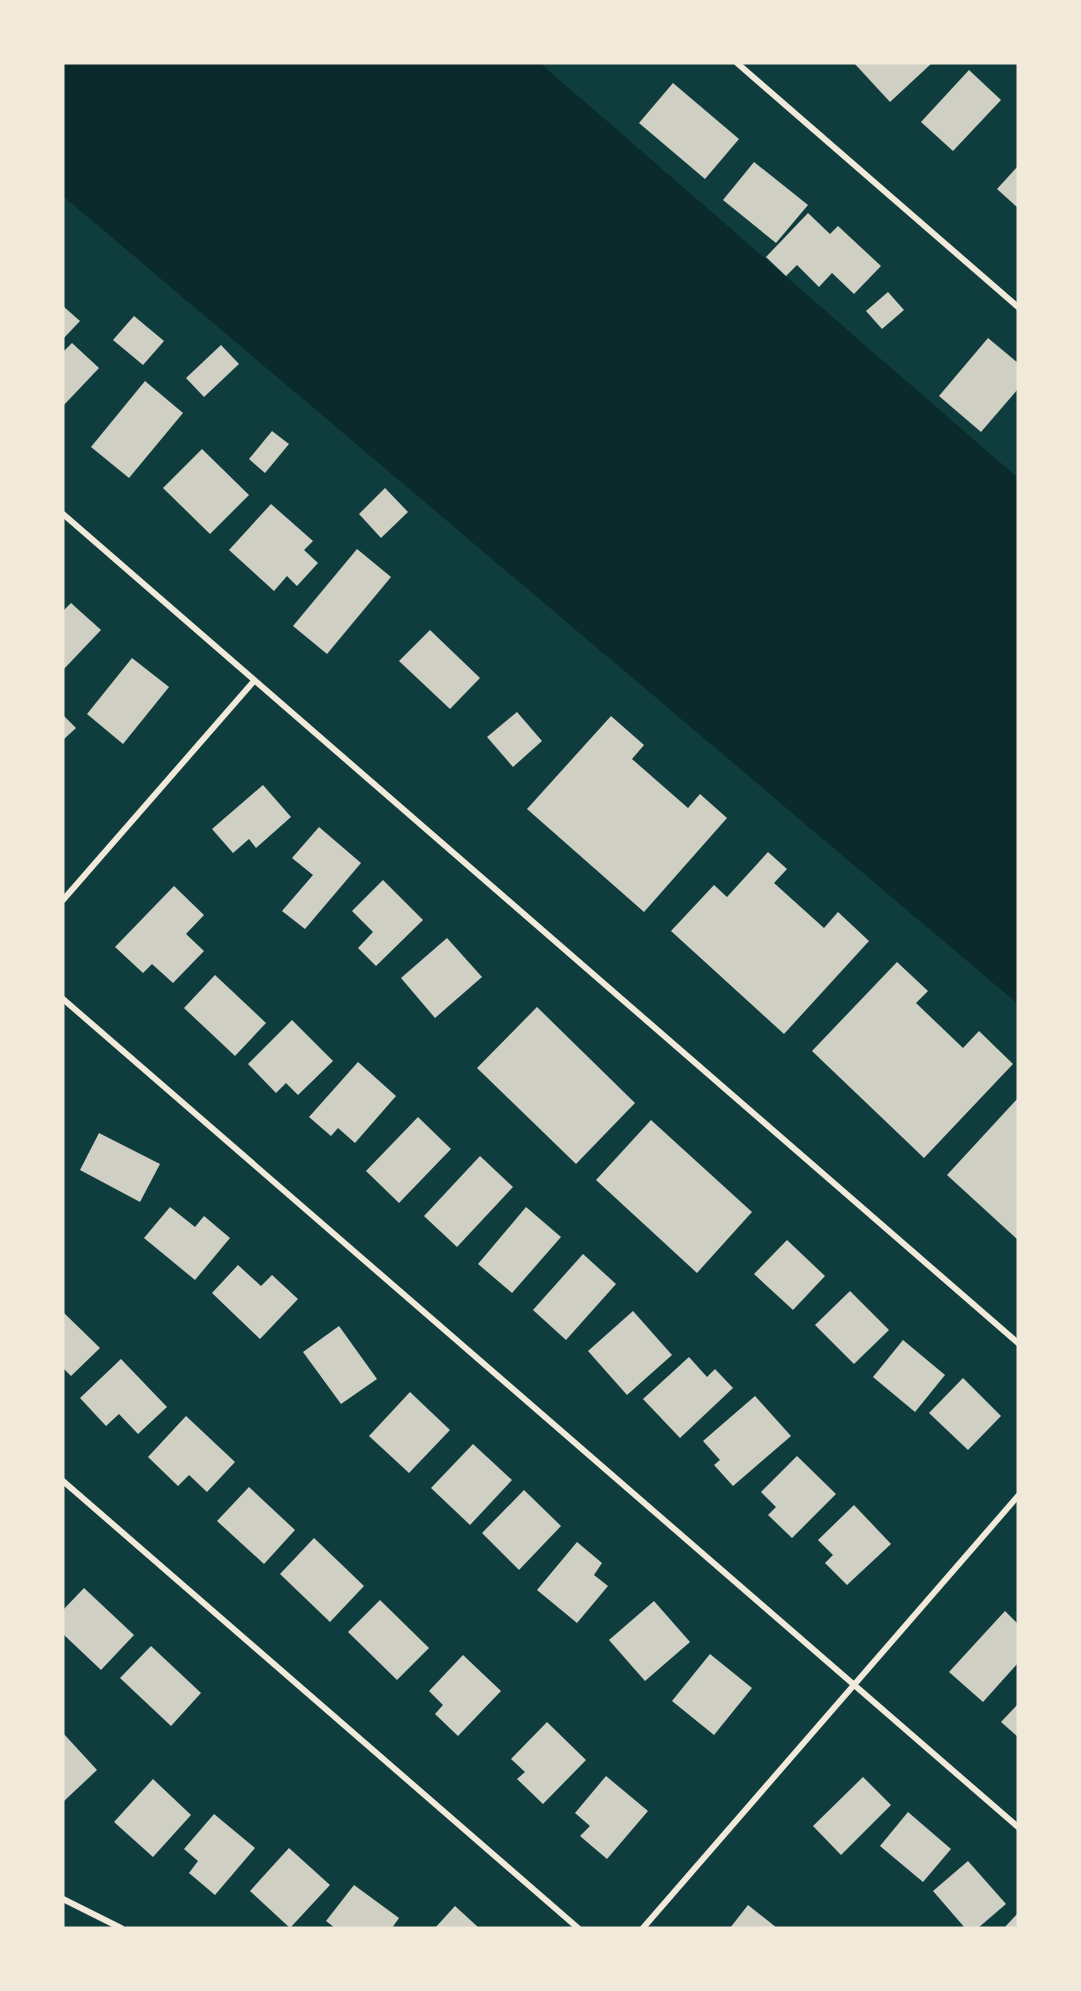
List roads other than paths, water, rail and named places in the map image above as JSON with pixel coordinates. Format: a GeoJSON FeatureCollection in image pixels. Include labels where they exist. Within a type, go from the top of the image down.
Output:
{"type":"FeatureCollection","features":[{"type":"Feature","properties":{"kind":"street"},"geometry":{"type":"LineString","coordinates":[[737,63],[1018,307]]}},
{"type":"Feature","properties":{"kind":"street"},"geometry":{"type":"LineString","coordinates":[[63,514],[1018,1343]]}},
{"type":"Feature","properties":{"kind":"street"},"geometry":{"type":"LineString","coordinates":[[63,900],[254,681]]}},
{"type":"Feature","properties":{"kind":"street"},"geometry":{"type":"LineString","coordinates":[[63,999],[1018,1827]]}},
{"type":"Feature","properties":{"kind":"street"},"geometry":{"type":"LineString","coordinates":[[63,1481],[578,1928]]}},
{"type":"Feature","properties":{"kind":"street"},"geometry":{"type":"LineString","coordinates":[[643,1928],[1018,1496]]}},
{"type":"Feature","properties":{"kind":"street"},"geometry":{"type":"LineString","coordinates":[[63,1899],[121,1928]]}},
{"type":"Feature","properties":{"kind":"water"},"geometry":{"type":"Polygon","coordinates":[[[63,63],[540,63],[1018,478],[1018,1004],[63,196],[63,63]]]}}]}
